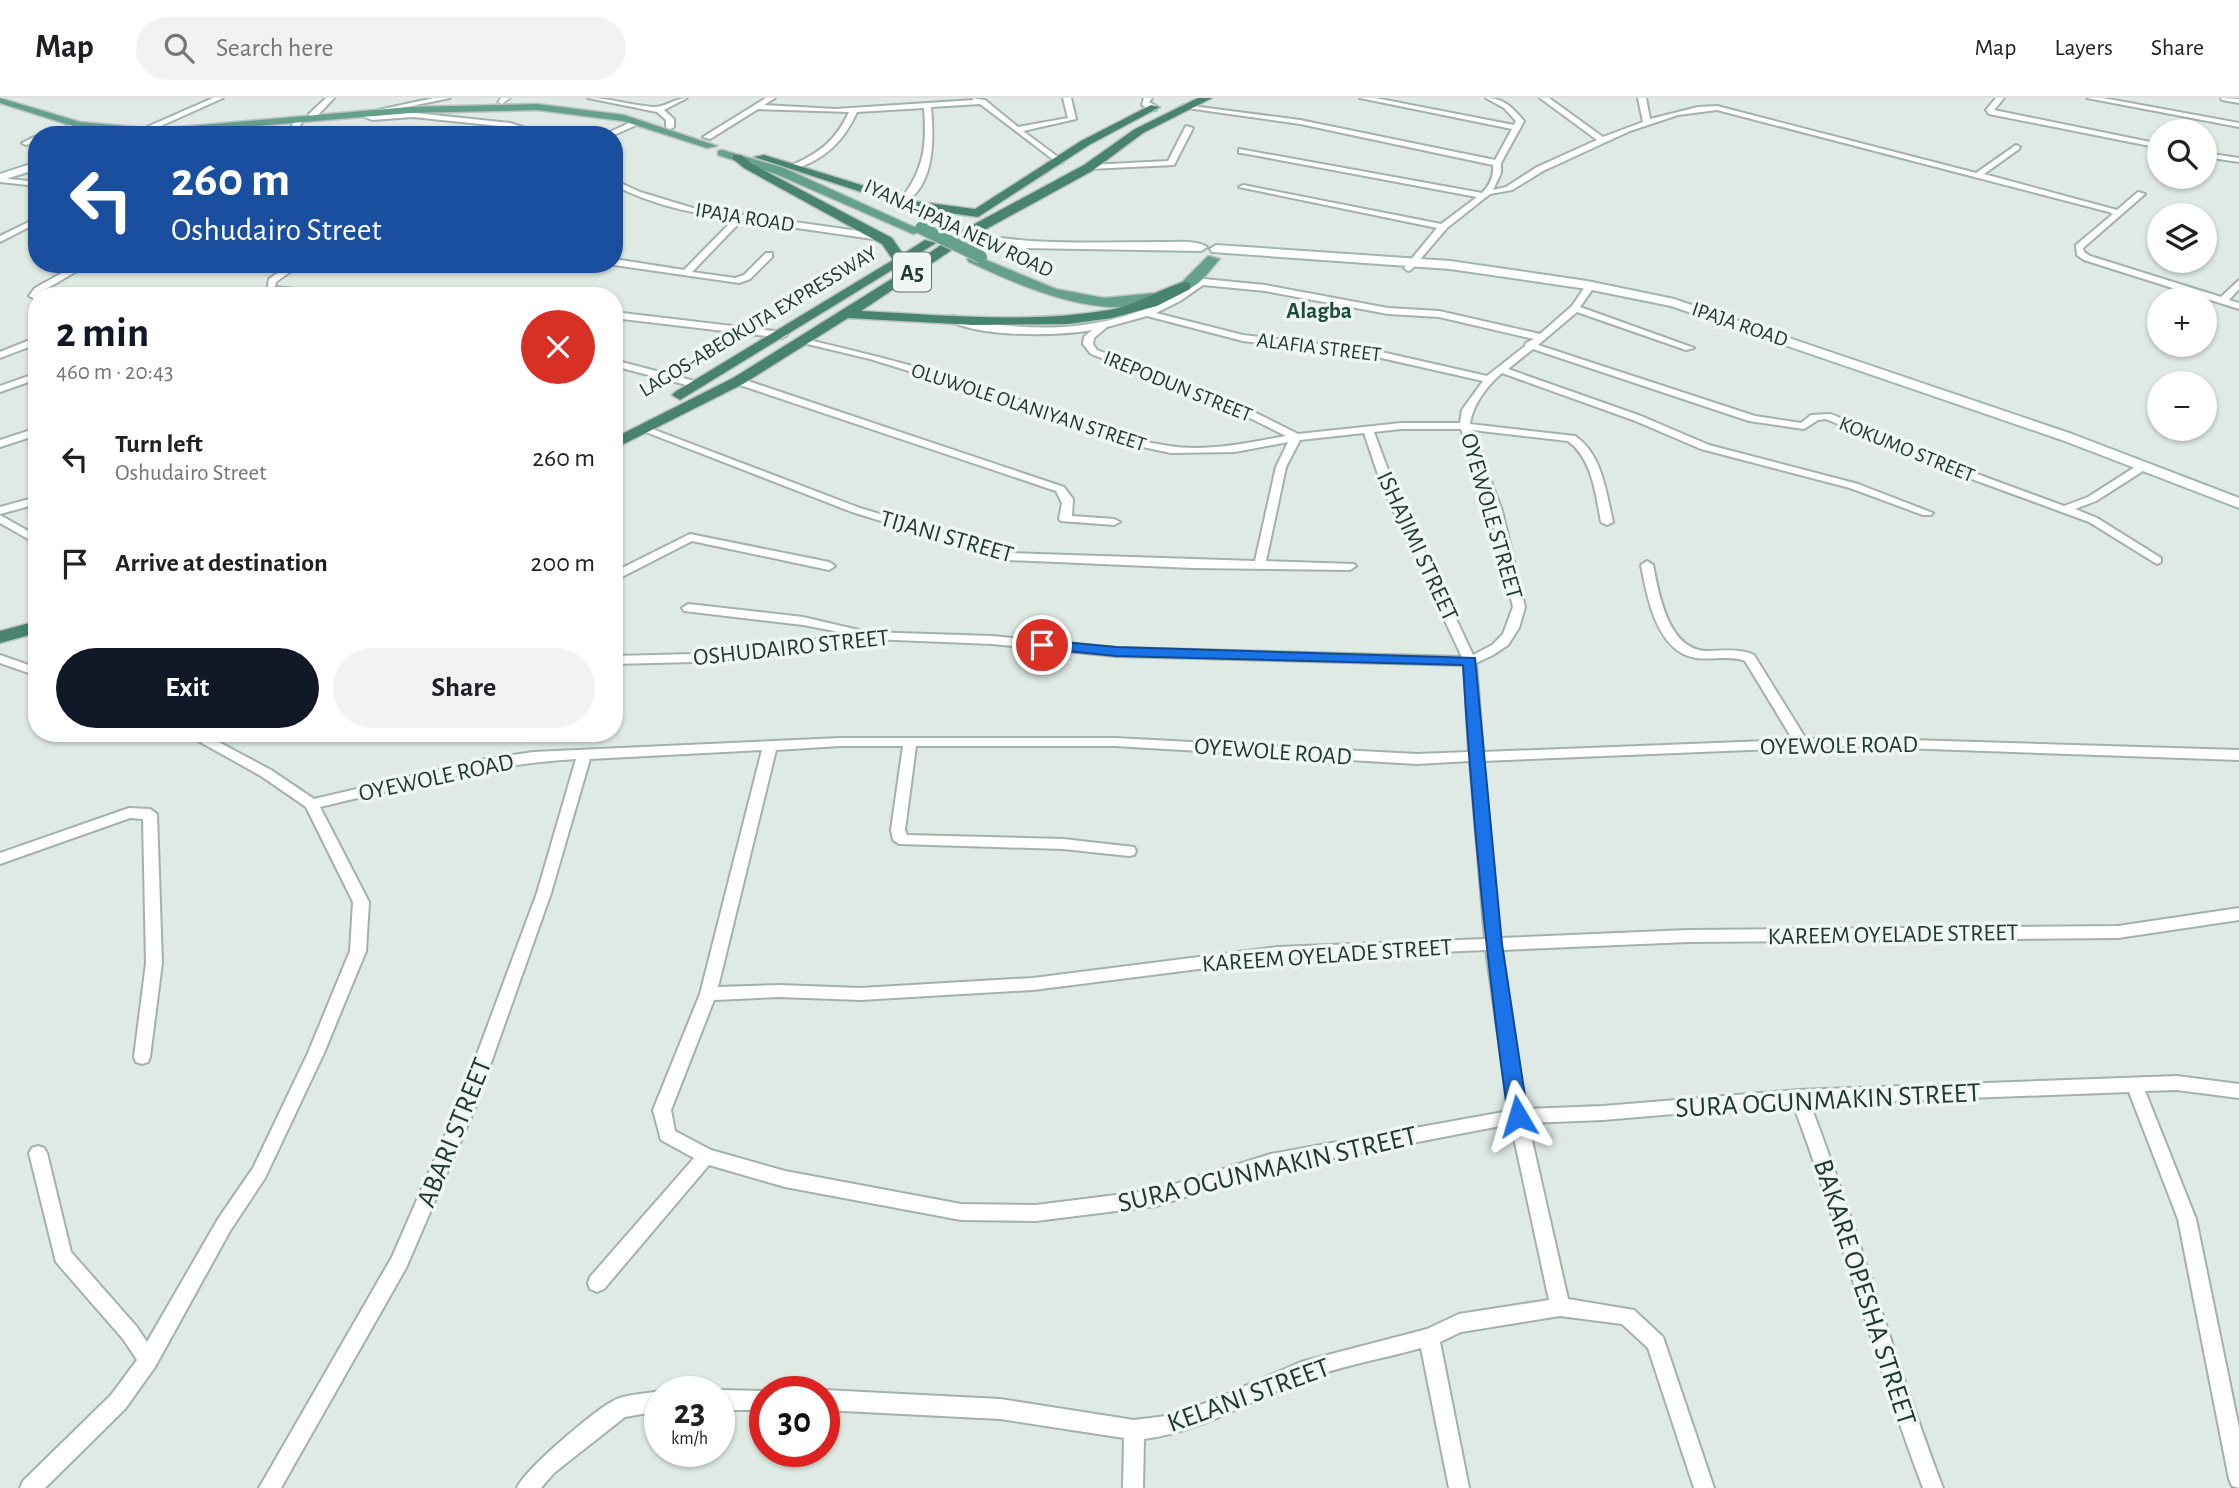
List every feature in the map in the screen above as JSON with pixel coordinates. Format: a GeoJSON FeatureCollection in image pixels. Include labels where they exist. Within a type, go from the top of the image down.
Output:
{"type":"FeatureCollection","features":[{"type":"Feature","properties":{"kind":"highway","name":"LAGOS-ABEOKUTA EXPRESSWAY"},"geometry":{"type":"LineString","coordinates":[[623,426],[782,335],[1151,103],[1180,103],[1207,98]]}},
{"type":"Feature","properties":{"kind":"highway","name":"LAGOS-ABEOKUTA EXPRESSWAY"},"geometry":{"type":"LineString","coordinates":[[623,439],[738,381],[803,342],[963,236],[1089,167],[1180,103]]}},
{"type":"Feature","properties":{"kind":"highway"},"geometry":{"type":"LineString","coordinates":[[726,146],[748,166],[880,237],[890,244],[901,261]]}},
{"type":"Feature","properties":{"kind":"highway"},"geometry":{"type":"LineString","coordinates":[[760,157],[905,201],[976,214]]}},
{"type":"Feature","properties":{"kind":"highway"},"geometry":{"type":"LineString","coordinates":[[847,314],[1038,320],[1110,314],[1164,299],[1193,283]]}},
{"type":"Feature","properties":{"kind":"highway"},"geometry":{"type":"LineString","coordinates":[[0,638],[28,630]]}},
{"type":"Feature","properties":{"kind":"highway"},"geometry":{"type":"LineString","coordinates":[[0,652],[28,644]]}},
{"type":"Feature","properties":{"kind":"main road"},"geometry":{"type":"LineString","coordinates":[[18,98],[77,118],[128,126]]}},
{"type":"Feature","properties":{"kind":"main road"},"geometry":{"type":"LineString","coordinates":[[0,99],[82,126]]}},
{"type":"Feature","properties":{"kind":"main road","name":"IYANA-IPAJA NEW ROAD"},"geometry":{"type":"LineString","coordinates":[[414,106],[504,100],[549,102],[598,107],[670,127],[760,157],[919,229],[1034,288],[1078,300],[1133,300],[1193,283]]}},
{"type":"Feature","properties":{"kind":"main road"},"geometry":{"type":"LineString","coordinates":[[219,126],[414,106]]}},
{"type":"Feature","properties":{"kind":"main road"},"geometry":{"type":"LineString","coordinates":[[226,126],[364,115],[414,106]]}},
{"type":"Feature","properties":{"kind":"main road","name":"IYANA-IPAJA NEW ROAD"},"geometry":{"type":"LineString","coordinates":[[414,106],[537,107],[599,113],[639,122],[726,146],[919,229]]}},
{"type":"Feature","properties":{"kind":"main road"},"geometry":{"type":"LineString","coordinates":[[0,179],[28,168]]}},
{"type":"Feature","properties":{"kind":"main road"},"geometry":{"type":"LineString","coordinates":[[988,222],[1009,243]]}},
{"type":"Feature","properties":{"kind":"main road"},"geometry":{"type":"LineString","coordinates":[[963,236],[1009,243],[1161,244],[1195,252]]}},
{"type":"Feature","properties":{"kind":"main road","name":"IYANA-IPAJA NEW ROAD"},"geometry":{"type":"LineString","coordinates":[[977,258],[1070,294],[1109,297],[1143,294],[1181,281],[1197,262],[1195,252]]}},
{"type":"Feature","properties":{"kind":"main road","name":"IPAJA ROAD"},"geometry":{"type":"LineString","coordinates":[[1195,252],[1266,254],[1411,265],[1578,283],[1674,303],[2014,418],[2215,496],[2239,509]]}},
{"type":"Feature","properties":{"kind":"main road"},"geometry":{"type":"LineString","coordinates":[[1193,283],[1216,254]]}},
{"type":"Feature","properties":{"kind":"main road","name":"IPAJA ROAD"},"geometry":{"type":"LineString","coordinates":[[1411,265],[1587,290],[1667,307],[2239,503]]}},
{"type":"Feature","properties":{"kind":"street"},"geometry":{"type":"LineString","coordinates":[[162,126],[219,98]]}},
{"type":"Feature","properties":{"kind":"street"},"geometry":{"type":"LineString","coordinates":[[312,116],[330,98]]}},
{"type":"Feature","properties":{"kind":"street"},"geometry":{"type":"LineString","coordinates":[[414,106],[446,98]]}},
{"type":"Feature","properties":{"kind":"street"},"geometry":{"type":"LineString","coordinates":[[592,98],[659,110],[670,119],[670,127]]}},
{"type":"Feature","properties":{"kind":"street"},"geometry":{"type":"LineString","coordinates":[[659,110],[683,98]]}},
{"type":"Feature","properties":{"kind":"street"},"geometry":{"type":"LineString","coordinates":[[726,146],[757,107],[771,98]]}},
{"type":"Feature","properties":{"kind":"street"},"geometry":{"type":"LineString","coordinates":[[1019,130],[1072,119],[1068,98]]}},
{"type":"Feature","properties":{"kind":"street"},"geometry":{"type":"LineString","coordinates":[[1364,98],[1516,128]]}},
{"type":"Feature","properties":{"kind":"street"},"geometry":{"type":"LineString","coordinates":[[1411,265],[1443,227],[1486,194],[1499,170],[1497,163],[1520,121],[1516,113],[1490,98]]}},
{"type":"Feature","properties":{"kind":"street"},"geometry":{"type":"LineString","coordinates":[[1544,98],[1602,140]]}},
{"type":"Feature","properties":{"kind":"street"},"geometry":{"type":"LineString","coordinates":[[1642,98],[1647,124]]}},
{"type":"Feature","properties":{"kind":"street"},"geometry":{"type":"LineString","coordinates":[[1242,151],[1486,194],[1502,192],[1537,170],[1602,140],[1713,98]]}},
{"type":"Feature","properties":{"kind":"street"},"geometry":{"type":"LineString","coordinates":[[2000,98],[1990,110],[1992,112],[2147,143]]}},
{"type":"Feature","properties":{"kind":"street"},"geometry":{"type":"LineString","coordinates":[[2091,98],[2239,125]]}},
{"type":"Feature","properties":{"kind":"street"},"geometry":{"type":"LineString","coordinates":[[2225,98],[2239,101]]}},
{"type":"Feature","properties":{"kind":"street"},"geometry":{"type":"LineString","coordinates":[[757,107],[855,110],[979,100],[1059,162]]}},
{"type":"Feature","properties":{"kind":"street"},"geometry":{"type":"LineString","coordinates":[[1180,103],[1300,122],[1497,163]]}},
{"type":"Feature","properties":{"kind":"street"},"geometry":{"type":"LineString","coordinates":[[414,106],[513,126]]}},
{"type":"Feature","properties":{"kind":"street"},"geometry":{"type":"LineString","coordinates":[[905,201],[924,175],[929,150],[928,106]]}},
{"type":"Feature","properties":{"kind":"street"},"geometry":{"type":"LineString","coordinates":[[1690,108],[1717,108],[2118,213]]}},
{"type":"Feature","properties":{"kind":"street"},"geometry":{"type":"LineString","coordinates":[[795,166],[825,153],[836,145],[855,110]]}},
{"type":"Feature","properties":{"kind":"street"},"geometry":{"type":"LineString","coordinates":[[296,126],[298,122]]}},
{"type":"Feature","properties":{"kind":"street"},"geometry":{"type":"LineString","coordinates":[[623,128],[639,122]]}},
{"type":"Feature","properties":{"kind":"street"},"geometry":{"type":"LineString","coordinates":[[1089,167],[1171,163],[1189,128]]}},
{"type":"Feature","properties":{"kind":"street"},"geometry":{"type":"LineString","coordinates":[[1978,175],[2017,147]]}},
{"type":"Feature","properties":{"kind":"street"},"geometry":{"type":"LineString","coordinates":[[2217,157],[2239,160]]}},
{"type":"Feature","properties":{"kind":"street"},"geometry":{"type":"LineString","coordinates":[[0,179],[28,183]]}},
{"type":"Feature","properties":{"kind":"street","name":"IPAJA ROAD"},"geometry":{"type":"LineString","coordinates":[[623,186],[637,194],[675,206],[880,237]]}},
{"type":"Feature","properties":{"kind":"street"},"geometry":{"type":"LineString","coordinates":[[1243,187],[1443,227]]}},
{"type":"Feature","properties":{"kind":"street"},"geometry":{"type":"LineString","coordinates":[[2141,194],[2079,247],[2087,258],[2239,306]]}},
{"type":"Feature","properties":{"kind":"street"},"geometry":{"type":"LineString","coordinates":[[687,272],[740,217]]}},
{"type":"Feature","properties":{"kind":"street"},"geometry":{"type":"LineString","coordinates":[[0,239],[28,225]]}},
{"type":"Feature","properties":{"kind":"street"},"geometry":{"type":"LineString","coordinates":[[623,263],[736,281],[747,277],[769,255]]}},
{"type":"Feature","properties":{"kind":"street"},"geometry":{"type":"LineString","coordinates":[[43,287],[69,273]]}},
{"type":"Feature","properties":{"kind":"street"},"geometry":{"type":"LineString","coordinates":[[270,287],[272,281],[283,273]]}},
{"type":"Feature","properties":{"kind":"street"},"geometry":{"type":"LineString","coordinates":[[951,319],[980,328],[1021,331],[1105,324],[1150,314],[1188,293],[1193,283]]}},
{"type":"Feature","properties":{"kind":"street","name":"KOKUMO STREET"},"geometry":{"type":"LineString","coordinates":[[1193,283],[1265,289],[1388,311],[1439,314],[1534,341],[1753,419],[1804,426],[1815,417],[1827,416],[1942,466],[2093,520],[2157,559]]}},
{"type":"Feature","properties":{"kind":"street"},"geometry":{"type":"LineString","coordinates":[[2223,302],[2239,283]]}},
{"type":"Feature","properties":{"kind":"street","name":"OYEWOLE STREET"},"geometry":{"type":"LineString","coordinates":[[1470,661],[1500,649],[1518,619],[1520,607],[1496,511],[1465,426],[1470,402],[1494,374],[1575,308],[1587,290]]}},
{"type":"Feature","properties":{"kind":"street"},"geometry":{"type":"LineString","coordinates":[[1575,308],[1689,348]]}},
{"type":"Feature","properties":{"kind":"street","name":"ALAFIA STREET"},"geometry":{"type":"LineString","coordinates":[[1150,314],[1243,338],[1377,354],[1494,374],[1637,418],[1704,447],[1854,486],[1927,513]]}},
{"type":"Feature","properties":{"kind":"street"},"geometry":{"type":"LineString","coordinates":[[623,317],[782,335]]}},
{"type":"Feature","properties":{"kind":"street","name":"IREPODUN STREET"},"geometry":{"type":"LineString","coordinates":[[1105,324],[1089,337],[1088,344],[1094,352],[1240,409],[1296,437]]}},
{"type":"Feature","properties":{"kind":"street","name":"OLUWOLE OLANIYAN STREET"},"geometry":{"type":"LineString","coordinates":[[803,342],[872,357],[981,390],[1119,439],[1171,450],[1235,449],[1296,437],[1401,426],[1465,426],[1577,440],[1600,486],[1607,522]]}},
{"type":"Feature","properties":{"kind":"street"},"geometry":{"type":"LineString","coordinates":[[0,355],[28,344]]}},
{"type":"Feature","properties":{"kind":"street"},"geometry":{"type":"LineString","coordinates":[[623,365],[698,385]]}},
{"type":"Feature","properties":{"kind":"street"},"geometry":{"type":"LineString","coordinates":[[0,389],[28,379]]}},
{"type":"Feature","properties":{"kind":"street"},"geometry":{"type":"LineString","coordinates":[[738,381],[1060,489],[1067,496],[1068,509],[1065,519],[1114,522]]}},
{"type":"Feature","properties":{"kind":"street","name":"TIJANI STREET"},"geometry":{"type":"LineString","coordinates":[[643,429],[856,510],[1007,556],[1350,566]]}},
{"type":"Feature","properties":{"kind":"street","name":"ISHAJIMI STREET"},"geometry":{"type":"LineString","coordinates":[[1368,430],[1389,489],[1470,661]]}},
{"type":"Feature","properties":{"kind":"street"},"geometry":{"type":"LineString","coordinates":[[0,444],[28,434]]}},
{"type":"Feature","properties":{"kind":"street"},"geometry":{"type":"LineString","coordinates":[[1260,564],[1282,467],[1296,437]]}},
{"type":"Feature","properties":{"kind":"street"},"geometry":{"type":"LineString","coordinates":[[2063,510],[2092,499],[2139,469]]}},
{"type":"Feature","properties":{"kind":"street"},"geometry":{"type":"LineString","coordinates":[[0,511],[28,503]]}},
{"type":"Feature","properties":{"kind":"street"},"geometry":{"type":"LineString","coordinates":[[0,518],[28,535]]}},
{"type":"Feature","properties":{"kind":"street"},"geometry":{"type":"LineString","coordinates":[[623,573],[678,541],[690,537],[829,566]]}},
{"type":"Feature","properties":{"kind":"street"},"geometry":{"type":"LineString","coordinates":[[1647,565],[1652,593],[1670,638],[1689,652],[1744,655],[1750,658],[1802,743]]}},
{"type":"Feature","properties":{"kind":"street"},"geometry":{"type":"LineString","coordinates":[[688,608],[803,621],[871,635]]}},
{"type":"Feature","properties":{"kind":"street","name":"OSHUDAIRO STREET"},"geometry":{"type":"LineString","coordinates":[[623,660],[694,659],[871,635],[992,640],[1116,652],[1470,661]]}},
{"type":"Feature","properties":{"kind":"street"},"geometry":{"type":"LineString","coordinates":[[0,659],[28,669]]}},
{"type":"Feature","properties":{"kind":"street"},"geometry":{"type":"LineString","coordinates":[[1470,661],[1493,944],[1518,1116],[1560,1307]]}},
{"type":"Feature","properties":{"kind":"street"},"geometry":{"type":"LineString","coordinates":[[30,1488],[118,1402],[148,1360],[224,1225],[259,1172],[316,1053],[358,951],[361,902],[312,804],[266,773],[208,742]]}},
{"type":"Feature","properties":{"kind":"street"},"geometry":{"type":"LineString","coordinates":[[910,742],[898,830],[898,836],[904,840],[1063,844],[1129,851]]}},
{"type":"Feature","properties":{"kind":"street","name":"OYEWOLE ROAD"},"geometry":{"type":"LineString","coordinates":[[312,804],[480,765],[585,753],[910,742],[1115,742],[1365,757],[1476,758],[1802,743],[2026,746],[2239,755]]}},
{"type":"Feature","properties":{"kind":"street"},"geometry":{"type":"LineString","coordinates":[[708,994],[770,746]]}},
{"type":"Feature","properties":{"kind":"street","name":"ABARI STREET"},"geometry":{"type":"LineString","coordinates":[[269,1488],[400,1262],[411,1237],[466,1108],[544,893],[585,753]]}},
{"type":"Feature","properties":{"kind":"street"},"geometry":{"type":"LineString","coordinates":[[0,859],[129,813],[150,814],[154,963],[142,1057]]}},
{"type":"Feature","properties":{"kind":"street","name":"KAREEM OYELADE STREET"},"geometry":{"type":"LineString","coordinates":[[708,994],[779,991],[860,994],[1033,984],[1278,953],[1688,936],[2118,932],[2239,914]]}},
{"type":"Feature","properties":{"kind":"street","name":"SURA OGUNMAKIN STREET"},"geometry":{"type":"LineString","coordinates":[[708,994],[662,1110],[667,1135],[706,1156],[785,1179],[961,1212],[1036,1213],[1156,1198],[1271,1162],[1518,1116],[1603,1113],[1800,1097],[2177,1083],[2239,1091]]}},
{"type":"Feature","properties":{"kind":"street"},"geometry":{"type":"LineString","coordinates":[[2135,1086],[2188,1219],[2239,1479]]}},
{"type":"Feature","properties":{"kind":"street","name":"BAKARE OPESHA STREET"},"geometry":{"type":"LineString","coordinates":[[1800,1097],[1826,1163],[1875,1325],[1933,1488]]}},
{"type":"Feature","properties":{"kind":"street"},"geometry":{"type":"LineString","coordinates":[[38,1153],[63,1256],[130,1333],[148,1360]]}},
{"type":"Feature","properties":{"kind":"street"},"geometry":{"type":"LineString","coordinates":[[597,1283],[706,1156]]}},
{"type":"Feature","properties":{"kind":"street","name":"KELANI STREET"},"geometry":{"type":"LineString","coordinates":[[840,1401],[1000,1409],[1134,1430],[1166,1426],[1208,1412],[1301,1371],[1429,1337],[1459,1323],[1560,1307],[1628,1316],[1656,1343],[1704,1488]]}},
{"type":"Feature","properties":{"kind":"street"},"geometry":{"type":"LineString","coordinates":[[1429,1337],[1459,1488]]}},
{"type":"Feature","properties":{"kind":"street"},"geometry":{"type":"LineString","coordinates":[[527,1488],[547,1466],[620,1408],[644,1404]]}},
{"type":"Feature","properties":{"kind":"street"},"geometry":{"type":"LineString","coordinates":[[1133,1488],[1134,1430]]}},
{"type":"Feature","properties":{"kind":"district","name":"Alagba"},"geometry":{"type":"Point","coordinates":[1319,310]}},
{"type":"Feature","properties":{"kind":"route"},"geometry":{"type":"LineString","coordinates":[[1042,645],[1116,652],[1470,661],[1480,818],[1493,944],[1518,1116]]}}]}
